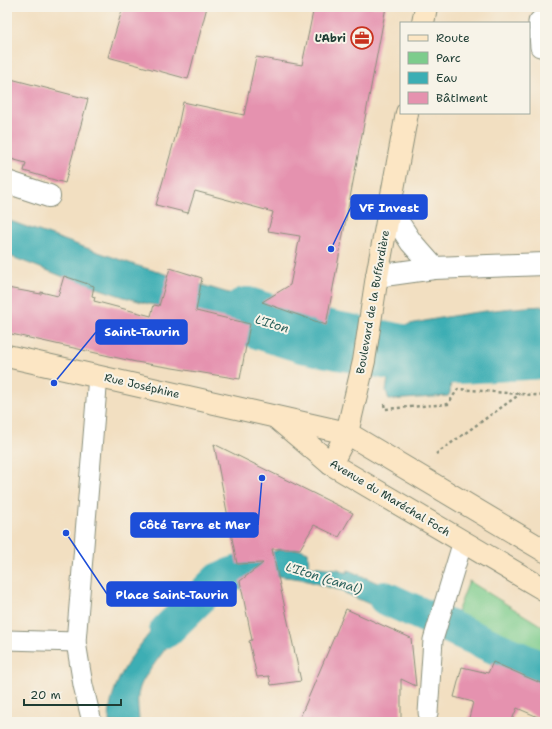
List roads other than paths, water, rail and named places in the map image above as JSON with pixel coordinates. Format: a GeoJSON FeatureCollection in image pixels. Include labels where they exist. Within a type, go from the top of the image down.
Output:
{"type":"FeatureCollection","features":[{"type":"Feature","properties":{"kind":"main road"},"geometry":{"type":"LineString","coordinates":[[424,22],[426,7]]}},
{"type":"Feature","properties":{"kind":"main road","name":"Boulevard de la Buffardière"},"geometry":{"type":"LineString","coordinates":[[331,464],[348,434],[364,361],[377,276],[407,114]]}},
{"type":"Feature","properties":{"kind":"main road","name":"Rue Joséphine"},"geometry":{"type":"LineString","coordinates":[[7,356],[276,417]]}},
{"type":"Feature","properties":{"kind":"main road"},"geometry":{"type":"LineString","coordinates":[[276,417],[348,434],[545,551]]}},
{"type":"Feature","properties":{"kind":"main road","name":"Avenue du Maréchal Foch"},"geometry":{"type":"LineString","coordinates":[[276,417],[331,464],[545,590]]}},
{"type":"Feature","properties":{"kind":"street"},"geometry":{"type":"LineString","coordinates":[[7,182],[49,196]]}},
{"type":"Feature","properties":{"kind":"street"},"geometry":{"type":"LineString","coordinates":[[390,210],[411,242],[434,268]]}},
{"type":"Feature","properties":{"kind":"street"},"geometry":{"type":"LineString","coordinates":[[377,276],[434,268],[545,264]]}},
{"type":"Feature","properties":{"kind":"lane"},"geometry":{"type":"LineString","coordinates":[[545,15],[538,22],[540,47],[545,48]]}},
{"type":"Feature","properties":{"kind":"lane"},"geometry":{"type":"LineString","coordinates":[[92,722],[82,685],[76,642],[98,376]]}},
{"type":"Feature","properties":{"kind":"lane"},"geometry":{"type":"LineString","coordinates":[[428,713],[433,640],[463,541]]}},
{"type":"Feature","properties":{"kind":"lane"},"geometry":{"type":"LineString","coordinates":[[7,640],[76,642]]}},
{"type":"Feature","properties":{"kind":"water"},"geometry":{"type":"Polygon","coordinates":[[[7,220],[135,265],[285,310],[326,325],[321,351],[250,324],[149,304],[124,297],[64,277],[7,255],[7,220]]]}},
{"type":"Feature","properties":{"kind":"water"},"geometry":{"type":"Polygon","coordinates":[[[545,306],[545,373],[485,378],[451,377],[450,393],[448,396],[389,400],[386,391],[396,327],[470,313],[545,306]]]}},
{"type":"Feature","properties":{"kind":"water"},"geometry":{"type":"Polygon","coordinates":[[[279,549],[300,549],[308,552],[309,566],[338,569],[347,573],[348,570],[431,606],[423,628],[338,590],[301,579],[278,576],[277,573],[246,580],[223,595],[216,565],[235,564],[236,560],[264,555],[279,549]]]}},
{"type":"Feature","properties":{"kind":"water"},"geometry":{"type":"Polygon","coordinates":[[[197,584],[203,612],[188,624],[176,637],[144,678],[138,695],[139,722],[109,722],[113,694],[124,668],[149,634],[167,613],[181,597],[197,584]]]}},
{"type":"Feature","properties":{"kind":"water"},"geometry":{"type":"Polygon","coordinates":[[[454,619],[545,658],[545,685],[446,639],[454,619]]]}},
{"type":"Feature","properties":{"kind":"waterway","name":"L'Iton"},"geometry":{"type":"LineString","coordinates":[[247,316],[303,334],[422,357],[545,350]]}},
{"type":"Feature","properties":{"kind":"waterway","name":"L'Iton (canal)"},"geometry":{"type":"LineString","coordinates":[[166,631],[219,579],[264,565]]}},
{"type":"Feature","properties":{"kind":"waterway","name":"L'Iton (canal)"},"geometry":{"type":"LineString","coordinates":[[385,598],[545,670]]}},
{"type":"Feature","properties":{"kind":"place","name":"L'Abri"},"geometry":{"type":"Point","coordinates":[362,38]}},
{"type":"Feature","properties":{"kind":"place","name":"VF Invest"},"geometry":{"type":"Point","coordinates":[331,249]}},
{"type":"Feature","properties":{"kind":"place","name":"Saint-Taurin"},"geometry":{"type":"Point","coordinates":[54,383]}},
{"type":"Feature","properties":{"kind":"place","name":"Côté Terre et Mer"},"geometry":{"type":"Point","coordinates":[262,478]}},
{"type":"Feature","properties":{"kind":"place","name":"Place Saint-Taurin"},"geometry":{"type":"Point","coordinates":[66,533]}}]}
